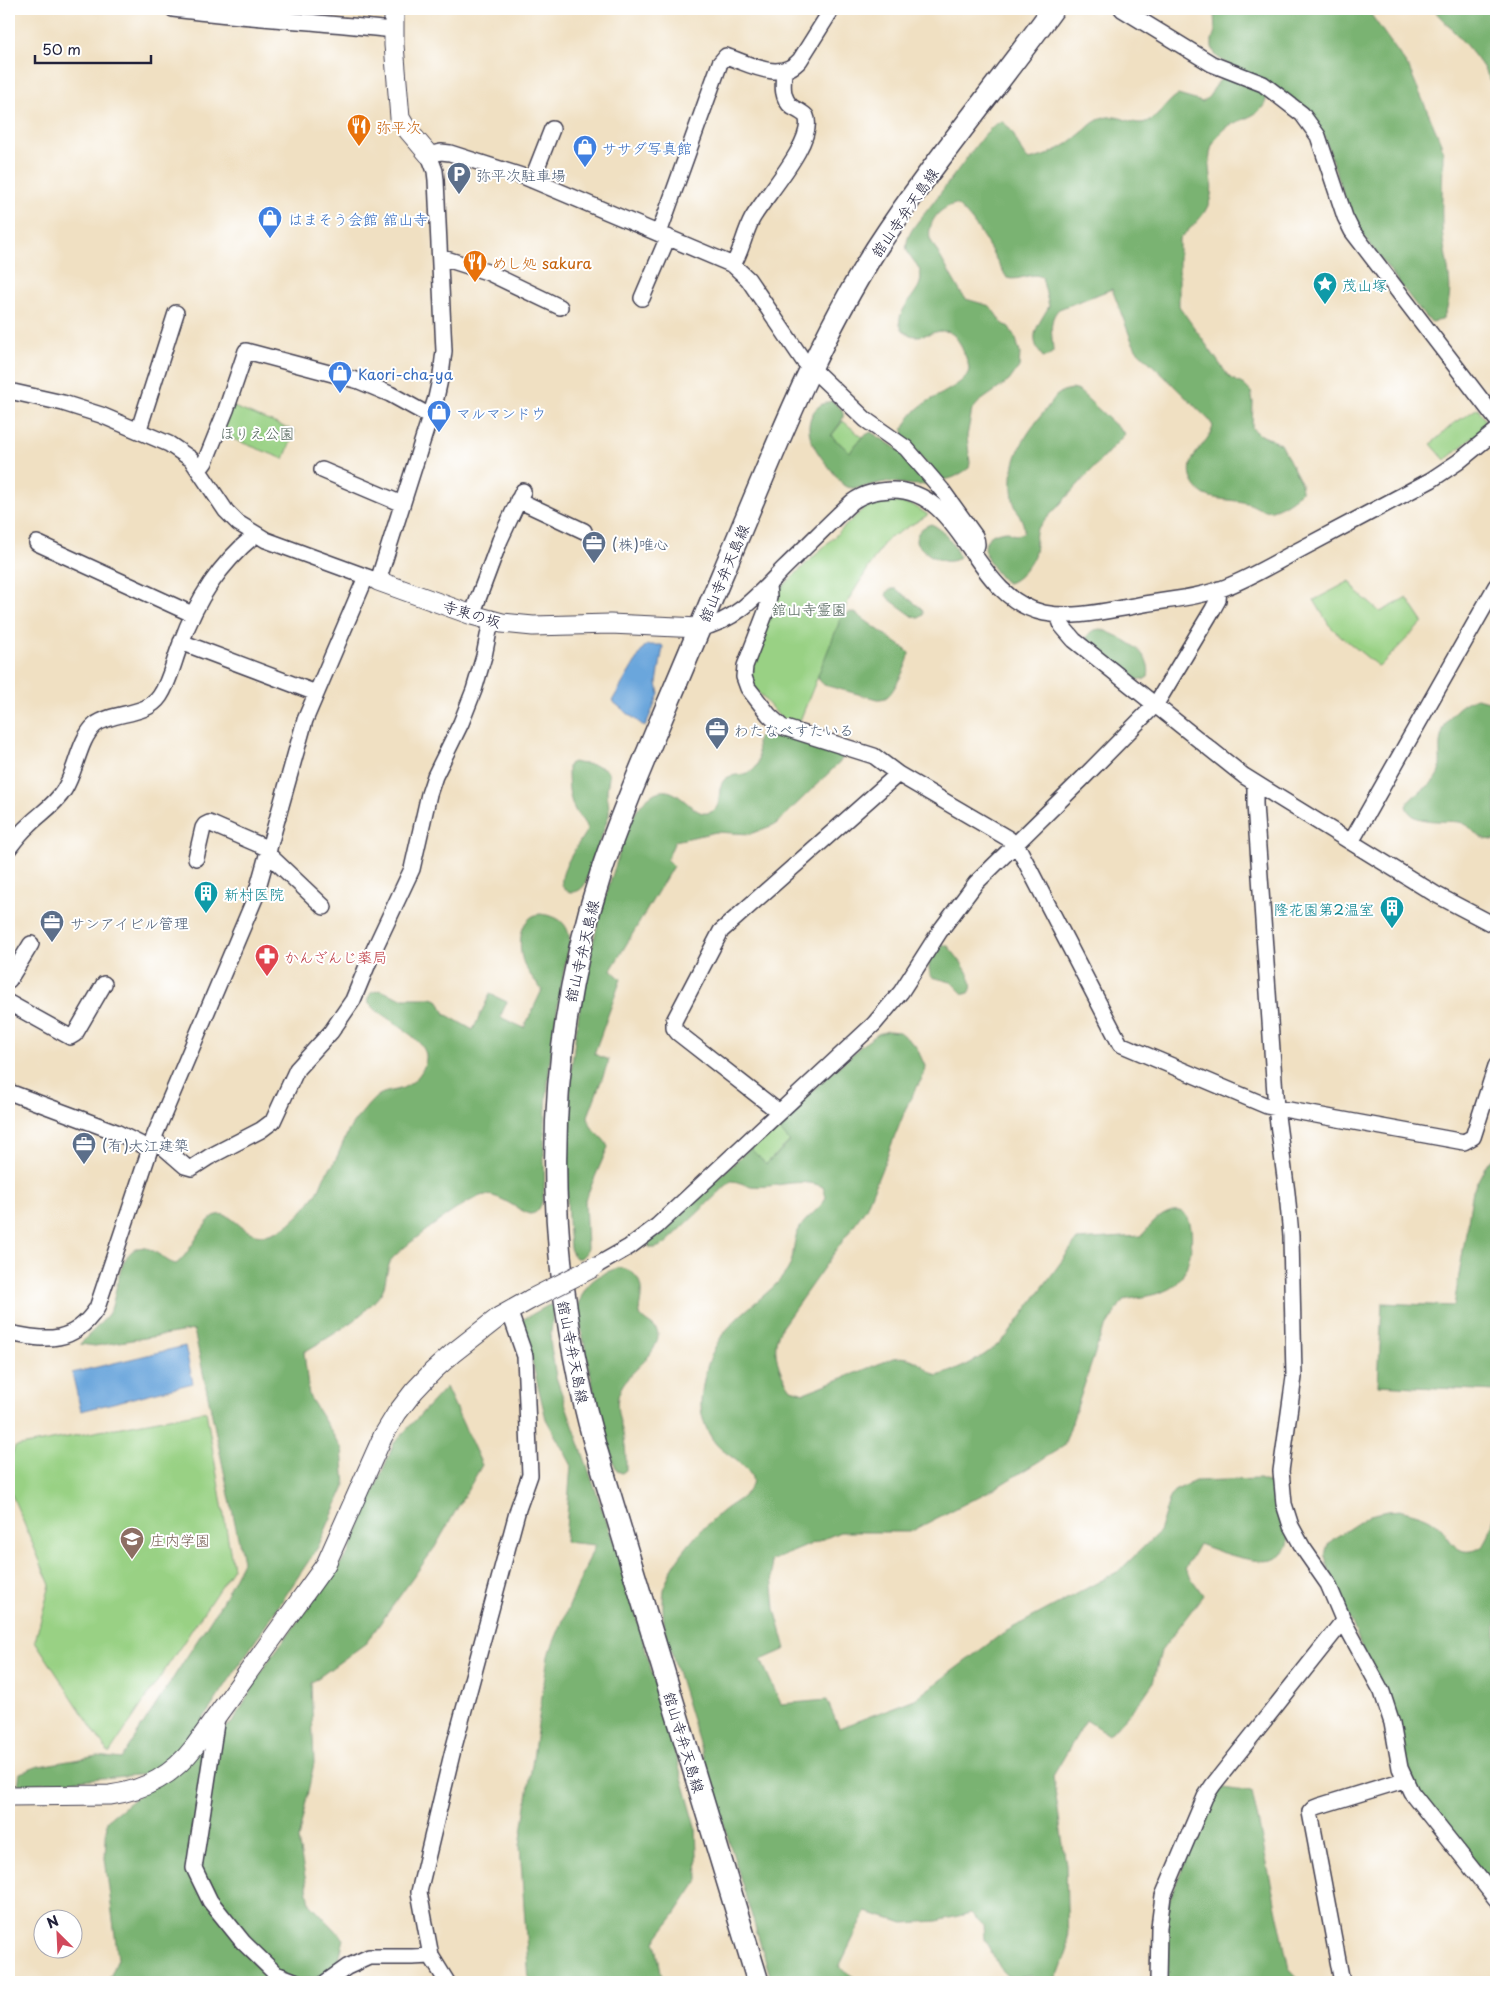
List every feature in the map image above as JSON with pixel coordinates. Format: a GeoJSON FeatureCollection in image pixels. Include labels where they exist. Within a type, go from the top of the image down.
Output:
{"type":"FeatureCollection","features":[{"type":"Feature","properties":{"kind":"main road","name":"舘山寺弁天島線"},"geometry":{"type":"LineString","coordinates":[[758,1982],[585,1410],[567,1322],[557,1232],[555,1159],[558,1086],[567,1015],[581,944],[600,874],[625,805],[792,410],[838,315],[876,249],[908,203],[1053,9]]}},
{"type":"Feature","properties":{"kind":"main road"},"geometry":{"type":"LineString","coordinates":[[982,104],[1020,69],[1070,9]]}},
{"type":"Feature","properties":{"kind":"street"},"geometry":{"type":"LineString","coordinates":[[173,9],[393,30]]}},
{"type":"Feature","properties":{"kind":"street"},"geometry":{"type":"LineString","coordinates":[[9,1334],[43,1340],[56,1338],[80,1328],[98,1308],[152,1144],[255,898],[300,738],[316,693],[372,579],[402,504],[442,375],[444,351],[435,172],[429,155],[400,118],[393,30],[394,9]]}},
{"type":"Feature","properties":{"kind":"street"},"geometry":{"type":"LineString","coordinates":[[642,298],[720,63],[726,56],[776,72],[784,72],[794,67],[800,60],[832,9]]}},
{"type":"Feature","properties":{"kind":"street"},"geometry":{"type":"LineString","coordinates":[[1122,9],[1208,62],[1263,84],[1302,114],[1318,136],[1345,217],[1352,232],[1496,419]]}},
{"type":"Feature","properties":{"kind":"street"},"geometry":{"type":"LineString","coordinates":[[733,265],[752,219],[787,170],[808,126],[806,116],[786,100],[783,87],[784,72]]}},
{"type":"Feature","properties":{"kind":"street"},"geometry":{"type":"LineString","coordinates":[[532,180],[552,129]]}},
{"type":"Feature","properties":{"kind":"street"},"geometry":{"type":"LineString","coordinates":[[429,155],[441,152],[450,153],[532,180],[733,265],[748,279],[803,360],[812,370],[866,420],[906,448],[942,490],[978,542],[977,548],[972,553]]}},
{"type":"Feature","properties":{"kind":"street"},"geometry":{"type":"LineString","coordinates":[[440,257],[487,272],[560,307]]}},
{"type":"Feature","properties":{"kind":"street"},"geometry":{"type":"LineString","coordinates":[[139,429],[176,313]]}},
{"type":"Feature","properties":{"kind":"street"},"geometry":{"type":"LineString","coordinates":[[199,470],[205,462],[226,410],[246,351],[359,381],[390,394],[430,416]]}},
{"type":"Feature","properties":{"kind":"street","name":"寺東の坂"},"geometry":{"type":"LineString","coordinates":[[9,391],[62,403],[139,429],[180,450],[199,470],[226,511],[238,523],[255,535],[472,615],[517,626],[610,624],[700,628]]}},
{"type":"Feature","properties":{"kind":"street"},"geometry":{"type":"LineString","coordinates":[[700,628],[710,626],[732,614],[754,598],[852,502],[865,494],[906,491],[926,498],[940,510],[998,587],[1006,595],[1028,608],[1058,615],[1095,613],[1219,589],[1242,580],[1447,471],[1496,431]]}},
{"type":"Feature","properties":{"kind":"street"},"geometry":{"type":"LineString","coordinates":[[322,470],[402,504]]}},
{"type":"Feature","properties":{"kind":"street"},"geometry":{"type":"LineString","coordinates":[[472,615],[500,540],[520,496],[584,531]]}},
{"type":"Feature","properties":{"kind":"street"},"geometry":{"type":"LineString","coordinates":[[9,848],[24,829],[51,806],[64,791],[87,737],[94,726],[105,720],[144,708],[159,698],[192,614],[214,575],[240,547],[255,535]]}},
{"type":"Feature","properties":{"kind":"street"},"geometry":{"type":"LineString","coordinates":[[37,543],[192,614]]}},
{"type":"Feature","properties":{"kind":"street"},"geometry":{"type":"LineString","coordinates":[[768,585],[767,609],[745,666],[744,677],[748,688],[769,715],[782,727],[874,756],[898,774],[1009,839],[1020,850],[1120,1044],[1267,1106],[1464,1142],[1474,1137],[1496,1066]]}},
{"type":"Feature","properties":{"kind":"street"},"geometry":{"type":"LineString","coordinates":[[1351,842],[1496,586]]}},
{"type":"Feature","properties":{"kind":"street"},"geometry":{"type":"LineString","coordinates":[[9,1796],[110,1795],[139,1789],[158,1780],[176,1768],[186,1758],[217,1716],[326,1564],[384,1436],[397,1413],[414,1391],[432,1371],[509,1310],[594,1267],[629,1247],[650,1231],[874,1024],[888,1008],[957,907],[976,883],[1156,704],[1218,600],[1219,589]]}},
{"type":"Feature","properties":{"kind":"street"},"geometry":{"type":"LineString","coordinates":[[1058,615],[1062,626],[1074,640],[1244,776],[1434,894],[1496,926]]}},
{"type":"Feature","properties":{"kind":"street"},"geometry":{"type":"LineString","coordinates":[[9,1092],[152,1144],[185,1166],[192,1168],[267,1126],[277,1115],[297,1069],[332,1032],[347,1011],[359,989],[372,954],[412,869],[428,794],[474,690],[484,656],[491,621]]}},
{"type":"Feature","properties":{"kind":"street"},"geometry":{"type":"LineString","coordinates":[[181,642],[316,693]]}},
{"type":"Feature","properties":{"kind":"street"},"geometry":{"type":"LineString","coordinates":[[779,1112],[678,1033],[674,1028],[674,1021],[721,931],[898,774]]}},
{"type":"Feature","properties":{"kind":"street"},"geometry":{"type":"LineString","coordinates":[[1255,783],[1264,956],[1276,1108],[1289,1215],[1294,1356],[1292,1399],[1281,1471],[1284,1504],[1291,1526],[1303,1548],[1328,1584],[1344,1620],[1382,1692],[1388,1707],[1404,1780],[1411,1792],[1496,1900]]}},
{"type":"Feature","properties":{"kind":"street"},"geometry":{"type":"LineString","coordinates":[[196,858],[204,825],[209,823],[268,852],[324,907]]}},
{"type":"Feature","properties":{"kind":"street"},"geometry":{"type":"LineString","coordinates":[[9,980],[31,944]]}},
{"type":"Feature","properties":{"kind":"street"},"geometry":{"type":"LineString","coordinates":[[9,1003],[70,1037],[75,1034],[104,984]]}},
{"type":"Feature","properties":{"kind":"street"},"geometry":{"type":"LineString","coordinates":[[447,1982],[431,1956],[419,1892],[452,1754],[518,1509],[530,1475],[525,1356],[509,1310]]}},
{"type":"Feature","properties":{"kind":"street"},"geometry":{"type":"LineString","coordinates":[[1158,1982],[1159,1927],[1163,1896],[1205,1797],[1212,1785],[1344,1620]]}},
{"type":"Feature","properties":{"kind":"street"},"geometry":{"type":"LineString","coordinates":[[217,1716],[194,1868],[210,1901],[243,1942],[276,1974],[297,1982]]}},
{"type":"Feature","properties":{"kind":"street"},"geometry":{"type":"LineString","coordinates":[[1342,1982],[1310,1812],[1319,1806],[1404,1780]]}},
{"type":"Feature","properties":{"kind":"street"},"geometry":{"type":"LineString","coordinates":[[326,1982],[347,1967],[369,1957],[431,1956]]}},
{"type":"Feature","properties":{"kind":"green space"},"geometry":{"type":"Polygon","coordinates":[[[1216,9],[1367,9],[1409,68],[1441,143],[1443,153],[1442,226],[1450,285],[1447,308],[1442,320],[1432,322],[1425,317],[1353,222],[1323,133],[1216,56],[1212,47],[1212,40],[1215,31],[1214,13],[1216,9]]]}},
{"type":"Feature","properties":{"kind":"green space"},"geometry":{"type":"Polygon","coordinates":[[[1433,9],[1496,9],[1496,109],[1495,95],[1491,82],[1480,63],[1433,9]]]}},
{"type":"Feature","properties":{"kind":"green space"},"geometry":{"type":"Polygon","coordinates":[[[1225,77],[1252,85],[1266,94],[1266,101],[1259,111],[1253,115],[1224,129],[1216,138],[1212,147],[1210,162],[1212,185],[1208,206],[1197,221],[1179,239],[1179,306],[1229,377],[1244,385],[1251,392],[1253,402],[1252,428],[1259,434],[1281,444],[1301,483],[1301,492],[1276,509],[1263,510],[1245,502],[1210,497],[1196,488],[1190,469],[1195,455],[1211,433],[1213,426],[1136,349],[1112,289],[1059,309],[1055,313],[1052,324],[1053,352],[1043,357],[1035,343],[1038,325],[1049,306],[1042,277],[1034,275],[1016,279],[1007,278],[972,220],[956,204],[945,208],[936,216],[931,227],[930,239],[961,293],[966,299],[990,306],[1002,323],[1009,327],[1016,339],[1020,353],[1019,367],[1009,381],[979,402],[972,410],[967,436],[969,468],[952,478],[940,479],[904,438],[903,430],[910,417],[918,409],[926,402],[957,384],[968,374],[969,368],[961,346],[949,332],[942,331],[912,336],[905,332],[901,326],[901,314],[920,283],[920,270],[908,253],[907,248],[908,237],[916,224],[984,135],[1001,121],[1010,129],[1021,151],[1029,160],[1063,147],[1093,123],[1105,117],[1140,123],[1151,120],[1178,95],[1202,102],[1209,96],[1218,82],[1225,77]]]}},
{"type":"Feature","properties":{"kind":"green space"},"geometry":{"type":"Polygon","coordinates":[[[1071,389],[1079,391],[1125,434],[1037,529],[1035,552],[1031,561],[1016,579],[1007,583],[989,562],[985,549],[986,544],[992,535],[998,532],[1007,531],[1016,535],[1024,532],[1023,523],[1013,499],[1013,468],[1017,455],[1029,432],[1056,396],[1063,391],[1071,389]]]}},
{"type":"Feature","properties":{"kind":"green space"},"geometry":{"type":"Polygon","coordinates":[[[832,401],[842,410],[843,418],[831,436],[850,452],[862,437],[871,432],[902,452],[927,483],[913,485],[887,482],[853,488],[843,485],[818,453],[810,436],[809,426],[811,417],[819,406],[832,401]]]}},
{"type":"Feature","properties":{"kind":"green space","name":"ほりえ公園"},"geometry":{"type":"Polygon","coordinates":[[[231,406],[295,431],[284,459],[220,434],[231,406]]]}},
{"type":"Feature","properties":{"kind":"green space"},"geometry":{"type":"Polygon","coordinates":[[[1478,408],[1488,425],[1445,460],[1431,444],[1453,424],[1478,408]]]}},
{"type":"Feature","properties":{"kind":"green space"},"geometry":{"type":"Polygon","coordinates":[[[843,421],[862,437],[850,452],[831,436],[843,421]]]}},
{"type":"Feature","properties":{"kind":"green space","name":"舘山寺霊園"},"geometry":{"type":"Polygon","coordinates":[[[895,502],[913,505],[928,515],[886,540],[849,599],[797,728],[785,723],[752,685],[750,667],[779,590],[863,509],[877,503],[895,502]]]}},
{"type":"Feature","properties":{"kind":"green space"},"geometry":{"type":"Polygon","coordinates":[[[931,524],[940,529],[948,538],[959,557],[954,560],[942,560],[930,555],[919,546],[916,542],[918,533],[922,528],[931,524]]]}},
{"type":"Feature","properties":{"kind":"green space"},"geometry":{"type":"Polygon","coordinates":[[[1350,581],[1357,592],[1380,612],[1407,598],[1423,622],[1379,667],[1329,625],[1314,600],[1350,581]]]}},
{"type":"Feature","properties":{"kind":"green space"},"geometry":{"type":"Polygon","coordinates":[[[892,589],[896,589],[921,608],[923,615],[919,618],[914,617],[889,599],[886,595],[892,589]]]}},
{"type":"Feature","properties":{"kind":"green space"},"geometry":{"type":"Polygon","coordinates":[[[850,612],[855,613],[909,653],[901,676],[886,698],[877,699],[824,685],[819,680],[818,675],[841,618],[850,612]]]}},
{"type":"Feature","properties":{"kind":"green space"},"geometry":{"type":"Polygon","coordinates":[[[1101,629],[1126,641],[1141,652],[1146,660],[1148,677],[1143,680],[1132,679],[1086,641],[1091,632],[1101,629]]]}},
{"type":"Feature","properties":{"kind":"green space"},"geometry":{"type":"Polygon","coordinates":[[[1476,698],[1489,701],[1496,707],[1496,840],[1482,838],[1468,826],[1459,822],[1421,819],[1409,812],[1406,806],[1413,797],[1431,784],[1438,774],[1441,736],[1451,715],[1462,705],[1476,698]]]}},
{"type":"Feature","properties":{"kind":"green space"},"geometry":{"type":"Polygon","coordinates":[[[773,730],[842,752],[843,757],[776,824],[750,834],[716,832],[675,841],[667,860],[673,866],[611,970],[621,979],[594,1054],[609,1060],[588,1116],[591,1126],[608,1147],[585,1200],[587,1248],[581,1258],[576,1258],[570,1248],[567,1200],[569,1103],[573,1055],[589,960],[601,913],[628,829],[637,810],[650,796],[660,791],[669,791],[677,795],[698,811],[705,813],[713,811],[718,805],[720,788],[724,780],[728,777],[746,774],[754,769],[758,760],[758,739],[765,732],[773,730]]]}},
{"type":"Feature","properties":{"kind":"green space"},"geometry":{"type":"Polygon","coordinates":[[[573,762],[599,766],[607,771],[609,775],[607,791],[609,815],[585,884],[580,890],[572,892],[564,889],[562,882],[563,873],[587,829],[573,807],[570,796],[568,767],[573,762]]]}},
{"type":"Feature","properties":{"kind":"green space"},"geometry":{"type":"Polygon","coordinates":[[[540,914],[552,916],[561,921],[567,929],[570,941],[560,993],[549,1071],[545,1123],[544,1187],[540,1206],[536,1212],[530,1214],[497,1197],[485,1195],[466,1203],[422,1233],[392,1259],[382,1291],[372,1304],[345,1327],[304,1352],[309,1396],[342,1449],[345,1486],[318,1547],[177,1758],[150,1774],[18,1785],[20,1773],[39,1766],[98,1756],[121,1759],[222,1602],[243,1561],[194,1330],[95,1346],[80,1344],[109,1313],[119,1275],[126,1258],[131,1252],[143,1247],[176,1264],[187,1253],[207,1223],[217,1215],[224,1215],[251,1233],[260,1235],[271,1233],[289,1224],[317,1192],[334,1163],[352,1125],[367,1106],[381,1094],[410,1084],[422,1071],[426,1061],[424,1049],[419,1042],[369,1004],[368,998],[371,993],[380,990],[400,998],[432,998],[439,1001],[445,1014],[473,1030],[490,994],[507,1002],[500,1017],[524,1028],[542,990],[524,964],[520,941],[524,926],[528,920],[540,914]]]}},
{"type":"Feature","properties":{"kind":"green space"},"geometry":{"type":"Polygon","coordinates":[[[941,944],[948,946],[969,975],[971,988],[969,993],[963,994],[951,982],[932,977],[929,968],[930,959],[934,951],[941,944]]]}},
{"type":"Feature","properties":{"kind":"green space"},"geometry":{"type":"Polygon","coordinates":[[[888,1031],[899,1032],[916,1046],[925,1066],[924,1075],[909,1101],[866,1208],[781,1328],[776,1341],[777,1361],[791,1389],[804,1393],[901,1357],[917,1362],[937,1376],[966,1365],[993,1349],[1008,1335],[1077,1240],[1141,1236],[1163,1215],[1178,1211],[1186,1216],[1190,1225],[1192,1238],[1190,1252],[1182,1277],[1175,1285],[1157,1294],[1123,1300],[1101,1335],[1064,1446],[997,1487],[910,1532],[840,1532],[771,1561],[775,1609],[786,1649],[761,1660],[781,1704],[827,1700],[839,1728],[915,1699],[1003,1633],[1119,1571],[1159,1532],[1169,1500],[1174,1491],[1195,1481],[1259,1479],[1268,1483],[1275,1490],[1278,1497],[1288,1533],[1289,1540],[1286,1549],[1275,1559],[1267,1561],[1237,1557],[1199,1544],[1185,1569],[1203,1595],[1161,1651],[1153,1683],[1142,1699],[1109,1735],[1086,1720],[1053,1776],[1066,1865],[1068,1948],[1059,1973],[1053,1981],[1037,1981],[1032,1976],[1016,1978],[1007,1976],[1002,1971],[984,1939],[983,1925],[971,1913],[937,1921],[904,1923],[866,1912],[839,1967],[861,1982],[772,1982],[666,1635],[663,1607],[664,1590],[673,1568],[697,1535],[716,1516],[744,1495],[752,1484],[750,1473],[716,1444],[705,1424],[701,1402],[709,1361],[723,1334],[744,1312],[774,1286],[787,1271],[792,1261],[797,1233],[803,1223],[821,1206],[826,1197],[823,1187],[814,1184],[796,1183],[751,1186],[731,1181],[665,1244],[656,1248],[650,1248],[648,1244],[750,1148],[766,1164],[790,1142],[775,1125],[862,1045],[878,1034],[888,1031]]]}},
{"type":"Feature","properties":{"kind":"green space"},"geometry":{"type":"Polygon","coordinates":[[[775,1125],[790,1141],[766,1164],[750,1148],[775,1125]]]}},
{"type":"Feature","properties":{"kind":"green space"},"geometry":{"type":"Polygon","coordinates":[[[1496,1156],[1496,1391],[1378,1385],[1382,1303],[1454,1306],[1473,1190],[1486,1165],[1496,1156]]]}},
{"type":"Feature","properties":{"kind":"green space"},"geometry":{"type":"Polygon","coordinates":[[[618,1268],[628,1270],[639,1280],[641,1290],[640,1315],[655,1328],[658,1336],[654,1349],[625,1381],[618,1397],[618,1413],[626,1454],[626,1470],[622,1473],[617,1471],[597,1407],[578,1312],[579,1303],[590,1283],[602,1274],[618,1268]]]}},
{"type":"Feature","properties":{"kind":"green space"},"geometry":{"type":"Polygon","coordinates":[[[549,1305],[554,1306],[550,1341],[556,1377],[620,1560],[696,1827],[698,1880],[655,1941],[663,1982],[529,1982],[520,1846],[548,1656],[595,1545],[565,1542],[571,1464],[546,1419],[522,1320],[549,1305]]]}},
{"type":"Feature","properties":{"kind":"green space"},"geometry":{"type":"Polygon","coordinates":[[[446,1387],[482,1465],[435,1547],[366,1643],[311,1683],[314,1763],[298,1840],[310,1903],[344,1939],[335,1975],[275,1982],[108,1982],[118,1959],[105,1858],[107,1820],[234,1721],[266,1664],[349,1552],[394,1443],[446,1387]]]}},
{"type":"Feature","properties":{"kind":"green space"},"geometry":{"type":"Polygon","coordinates":[[[206,1411],[233,1568],[109,1754],[35,1641],[50,1585],[9,1488],[9,1461],[15,1447],[206,1411]]]}},
{"type":"Feature","properties":{"kind":"green space"},"geometry":{"type":"Polygon","coordinates":[[[1403,1510],[1430,1519],[1440,1527],[1455,1546],[1463,1551],[1472,1551],[1477,1550],[1487,1540],[1496,1510],[1496,1890],[1416,1789],[1356,1633],[1328,1569],[1325,1555],[1328,1545],[1333,1539],[1370,1515],[1403,1510]]]}},
{"type":"Feature","properties":{"kind":"green space"},"geometry":{"type":"Polygon","coordinates":[[[1216,1787],[1252,1792],[1289,1969],[1301,1982],[1162,1982],[1164,1912],[1216,1787]]]}},
{"type":"Feature","properties":{"kind":"water"},"geometry":{"type":"Polygon","coordinates":[[[648,645],[662,645],[663,647],[657,683],[659,694],[645,727],[612,701],[644,647],[648,645]]]}},
{"type":"Feature","properties":{"kind":"water"},"geometry":{"type":"Polygon","coordinates":[[[185,1346],[193,1383],[81,1411],[72,1373],[185,1346]]]}},
{"type":"Feature","properties":{"kind":"place","name":"弥平次"},"geometry":{"type":"Point","coordinates":[359,147]}},
{"type":"Feature","properties":{"kind":"place","name":"ササダ写真館"},"geometry":{"type":"Point","coordinates":[585,168]}},
{"type":"Feature","properties":{"kind":"place","name":"弥平次駐車場"},"geometry":{"type":"Point","coordinates":[459,195]}},
{"type":"Feature","properties":{"kind":"place","name":"はまそう会館 舘山寺"},"geometry":{"type":"Point","coordinates":[270,239]}},
{"type":"Feature","properties":{"kind":"place","name":"めし処 sakura"},"geometry":{"type":"Point","coordinates":[475,283]}},
{"type":"Feature","properties":{"kind":"place","name":"茂山塚"},"geometry":{"type":"Point","coordinates":[1325,305]}},
{"type":"Feature","properties":{"kind":"place","name":"Kaori-cha-ya"},"geometry":{"type":"Point","coordinates":[340,394]}},
{"type":"Feature","properties":{"kind":"place","name":"マルマンドウ"},"geometry":{"type":"Point","coordinates":[439,433]}},
{"type":"Feature","properties":{"kind":"place","name":"(株)唯心"},"geometry":{"type":"Point","coordinates":[594,564]}},
{"type":"Feature","properties":{"kind":"place","name":"わたなべすたいる"},"geometry":{"type":"Point","coordinates":[717,750]}},
{"type":"Feature","properties":{"kind":"place","name":"新村医院"},"geometry":{"type":"Point","coordinates":[206,914]}},
{"type":"Feature","properties":{"kind":"place","name":"隆花園第2温室"},"geometry":{"type":"Point","coordinates":[1392,929]}},
{"type":"Feature","properties":{"kind":"place","name":"サンアイビル管理"},"geometry":{"type":"Point","coordinates":[52,943]}},
{"type":"Feature","properties":{"kind":"place","name":"かんざんじ薬局"},"geometry":{"type":"Point","coordinates":[267,977]}},
{"type":"Feature","properties":{"kind":"place","name":"(有)大江建築"},"geometry":{"type":"Point","coordinates":[84,1165]}},
{"type":"Feature","properties":{"kind":"place","name":"庄内学園"},"geometry":{"type":"Point","coordinates":[132,1560]}}]}
